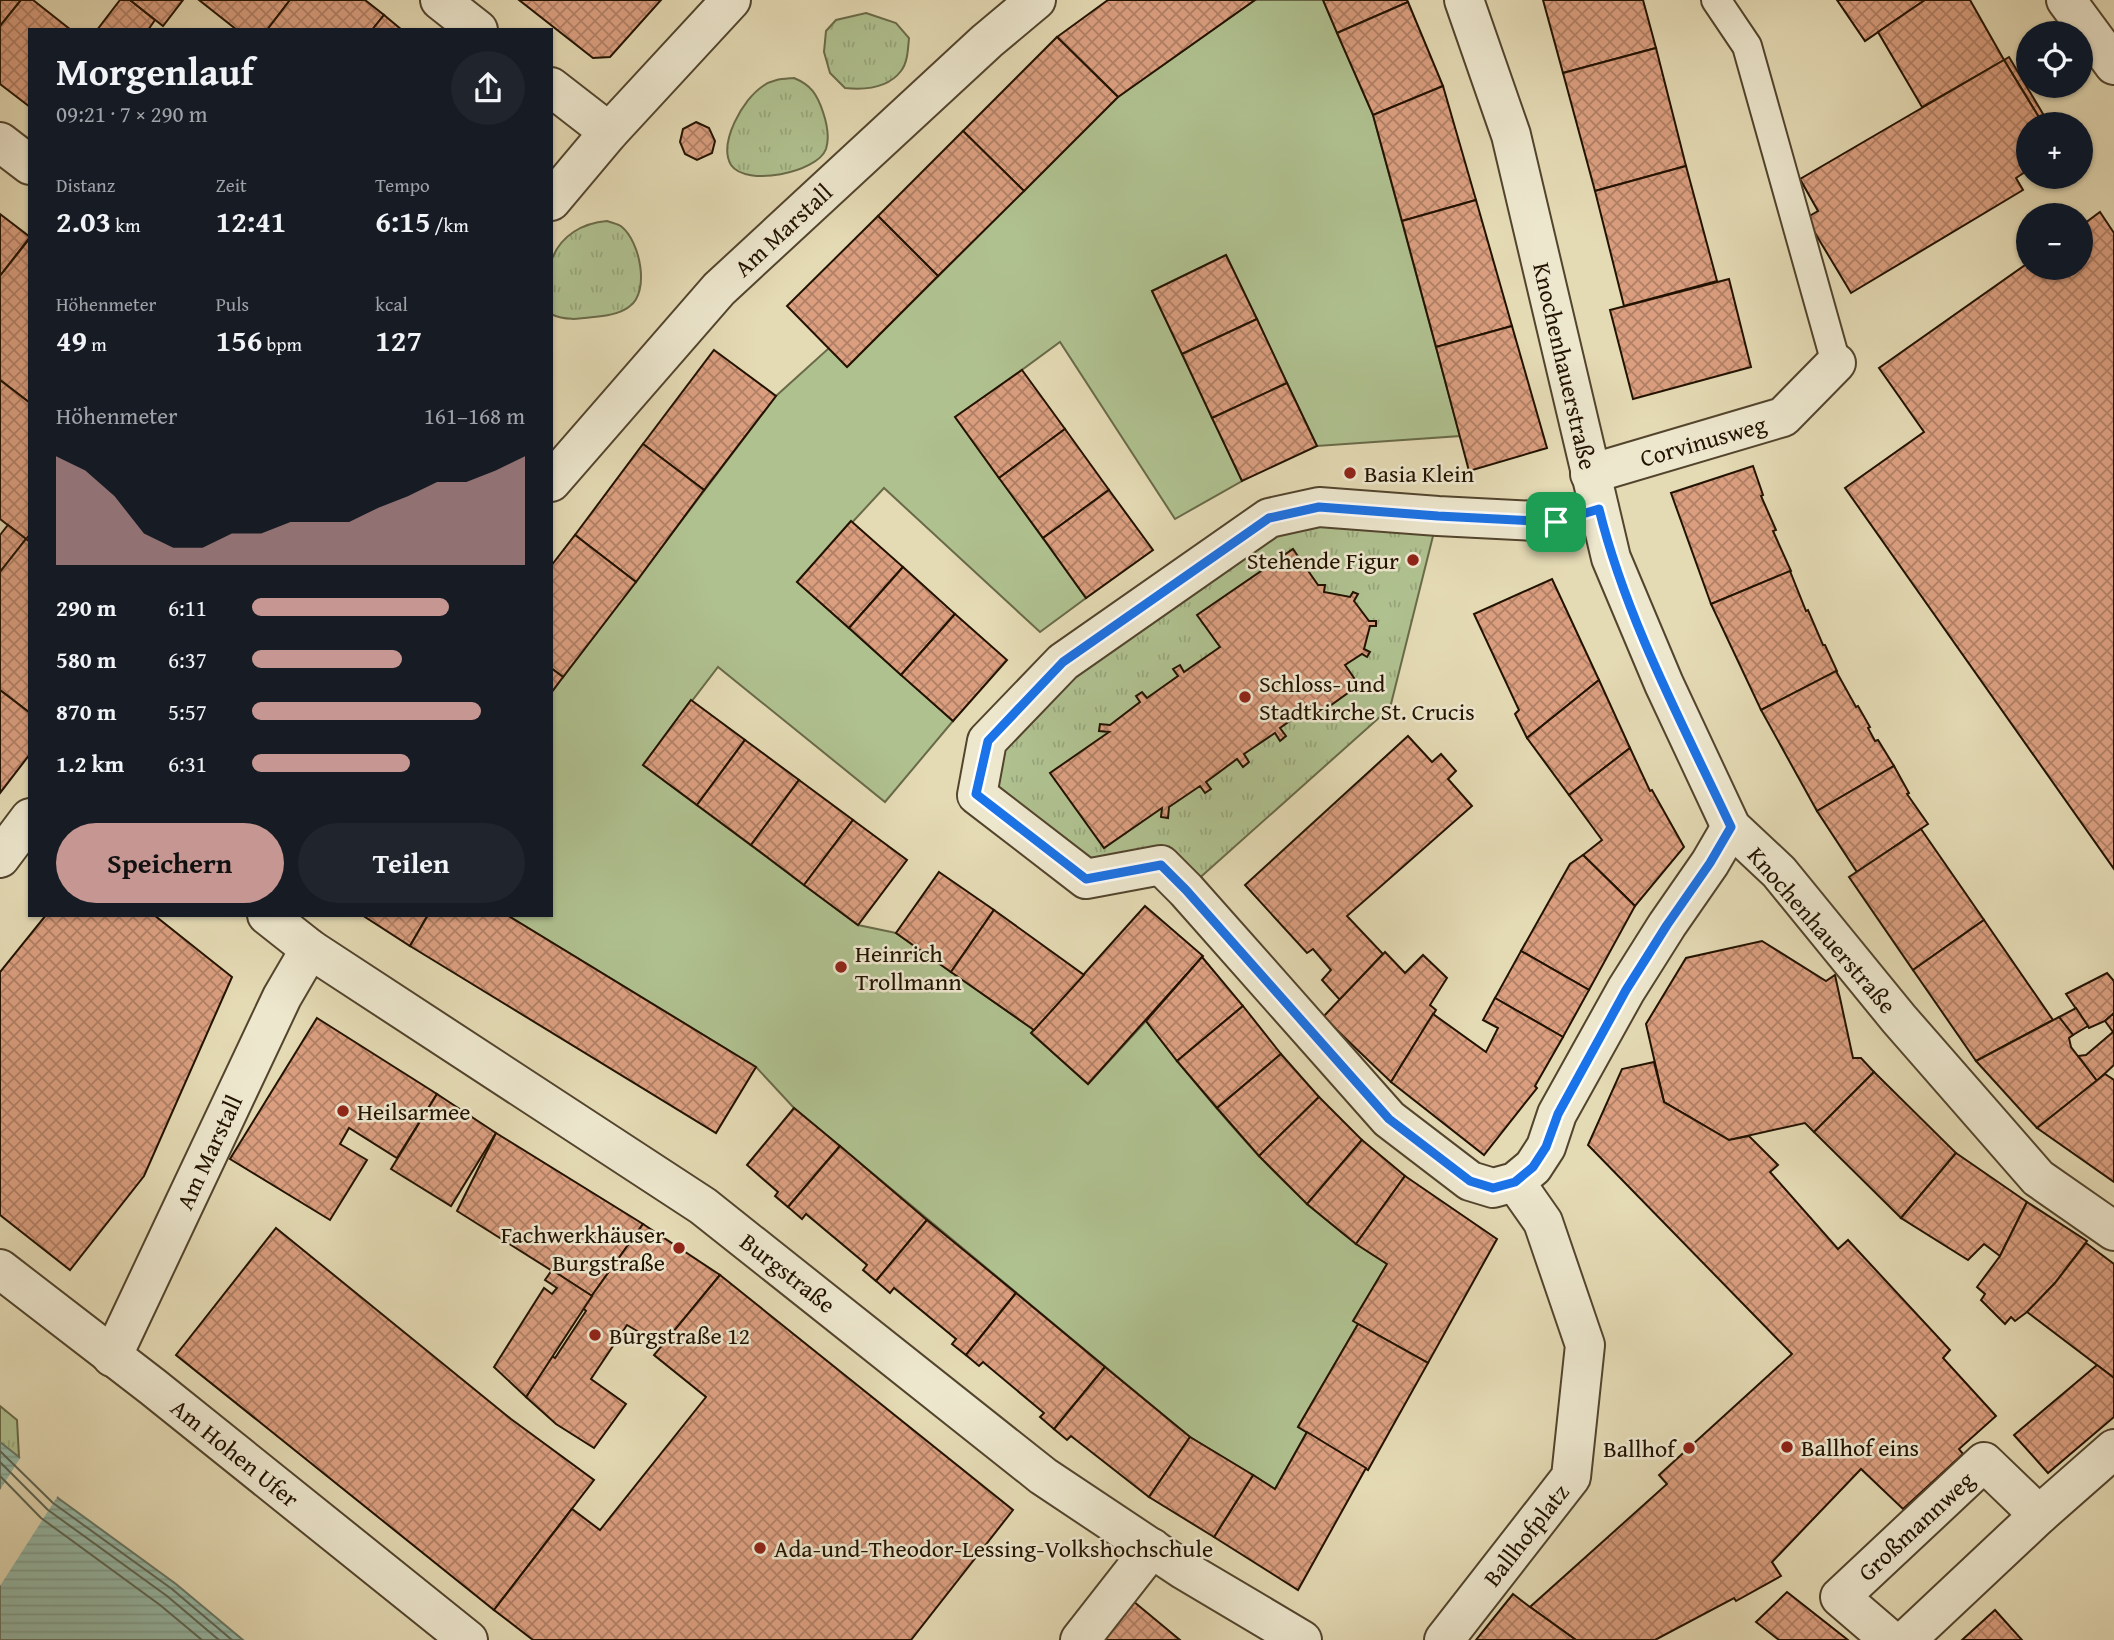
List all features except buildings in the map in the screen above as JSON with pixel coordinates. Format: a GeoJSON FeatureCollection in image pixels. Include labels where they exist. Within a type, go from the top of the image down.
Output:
{"type":"FeatureCollection","features":[{"type":"Feature","properties":{"kind":"street"},"geometry":{"type":"LineString","coordinates":[[440,0],[475,28]]}},
{"type":"Feature","properties":{"kind":"street"},"geometry":{"type":"LineString","coordinates":[[553,199],[609,132],[731,0]]}},
{"type":"Feature","properties":{"kind":"street","name":"Am Marstall"},"geometry":{"type":"LineString","coordinates":[[553,480],[719,289],[987,41],[1036,0]]}},
{"type":"Feature","properties":{"kind":"street","name":"Knochenhauerstraße"},"geometry":{"type":"LineString","coordinates":[[1464,0],[1511,135],[1611,558],[1664,684],[1731,827],[1779,872],[1899,1019],[2038,1178],[2114,1231]]}},
{"type":"Feature","properties":{"kind":"street"},"geometry":{"type":"LineString","coordinates":[[2066,0],[2114,65]]}},
{"type":"Feature","properties":{"kind":"street"},"geometry":{"type":"LineString","coordinates":[[553,89],[609,132]]}},
{"type":"Feature","properties":{"kind":"street"},"geometry":{"type":"LineString","coordinates":[[0,142],[28,163]]}},
{"type":"Feature","properties":{"kind":"street","name":"Corvinusweg"},"geometry":{"type":"LineString","coordinates":[[1515,1182],[1493,1188],[1470,1181],[1389,1119],[1161,865],[1086,879],[978,796],[988,741],[1063,662],[1269,518],[1319,507],[1556,522],[1595,491],[1783,417],[1836,363]]}},
{"type":"Feature","properties":{"kind":"street"},"geometry":{"type":"LineString","coordinates":[[0,858],[28,821]]}},
{"type":"Feature","properties":{"kind":"street"},"geometry":{"type":"LineString","coordinates":[[1515,1182],[1533,1167],[1546,1147],[1558,1114],[1626,990],[1731,827]]}},
{"type":"Feature","properties":{"kind":"street","name":"Burgstraße"},"geometry":{"type":"LineString","coordinates":[[270,917],[310,949],[703,1206],[1043,1476],[1297,1639]]}},
{"type":"Feature","properties":{"kind":"street","name":"Am Marstall"},"geometry":{"type":"LineString","coordinates":[[112,1357],[282,997],[310,949]]}},
{"type":"Feature","properties":{"kind":"street","name":"Ballhofplatz"},"geometry":{"type":"LineString","coordinates":[[1444,1640],[1571,1477],[1585,1345],[1542,1222],[1515,1182]]}},
{"type":"Feature","properties":{"kind":"street","name":"Am Hohen Ufer"},"geometry":{"type":"LineString","coordinates":[[0,1269],[153,1387],[468,1640]]}},
{"type":"Feature","properties":{"kind":"street"},"geometry":{"type":"LineString","coordinates":[[1906,1640],[2114,1448]]}},
{"type":"Feature","properties":{"kind":"street","name":"Großmannweg"},"geometry":{"type":"LineString","coordinates":[[1890,1640],[1840,1597],[1984,1462],[2039,1515]]}},
{"type":"Feature","properties":{"kind":"street"},"geometry":{"type":"LineString","coordinates":[[1080,1640],[1152,1548]]}},
{"type":"Feature","properties":{"kind":"lane"},"geometry":{"type":"LineString","coordinates":[[1716,0],[1747,46],[1836,363]]}},
{"type":"Feature","properties":{"kind":"green space"},"geometry":{"type":"Polygon","coordinates":[[[1255,0],[1323,0],[1373,115],[1460,436],[1317,446],[1226,255],[1152,291],[1242,481],[1175,519],[1060,342],[956,418],[1086,598],[1040,632],[884,488],[797,582],[953,721],[885,802],[718,667],[643,765],[858,925],[896,933],[1034,1030],[1032,1034],[1088,1084],[1146,1021],[1256,1153],[1318,1213],[1387,1264],[1354,1321],[1358,1324],[1298,1427],[1307,1432],[1275,1489],[1190,1437],[794,1108],[756,1067],[510,917],[553,917],[553,690],[776,396],[829,348],[848,366],[1118,97],[1255,0]]]}},
{"type":"Feature","properties":{"kind":"green space"},"geometry":{"type":"Polygon","coordinates":[[[866,13],[896,23],[909,38],[906,59],[896,77],[883,84],[860,89],[845,88],[830,73],[824,52],[826,31],[836,20],[866,13]]]}},
{"type":"Feature","properties":{"kind":"green space"},"geometry":{"type":"Polygon","coordinates":[[[794,78],[809,87],[818,100],[828,130],[826,149],[809,165],[781,174],[765,176],[739,172],[731,165],[728,145],[741,111],[755,92],[766,84],[794,78]]]}},
{"type":"Feature","properties":{"kind":"green space"},"geometry":{"type":"Polygon","coordinates":[[[607,221],[622,227],[628,234],[638,255],[640,289],[630,306],[618,313],[562,318],[553,315],[553,257],[567,237],[590,224],[607,221]]]}},
{"type":"Feature","properties":{"kind":"green space"},"geometry":{"type":"Polygon","coordinates":[[[1438,516],[1390,708],[1186,890],[1161,865],[1086,879],[977,795],[987,741],[1269,518],[1438,516]]]}},
{"type":"Feature","properties":{"kind":"green space"},"geometry":{"type":"Polygon","coordinates":[[[0,1406],[17,1420],[19,1457],[0,1487],[0,1406]]]}},
{"type":"Feature","properties":{"kind":"water"},"geometry":{"type":"Polygon","coordinates":[[[0,1442],[19,1457],[58,1498],[176,1584],[243,1640],[0,1640],[0,1442]]]}},
{"type":"Feature","properties":{"kind":"pier"},"geometry":{"type":"Polygon","coordinates":[[[22,1455],[59,1494],[0,1586],[0,1490],[22,1455]]]}},
{"type":"Feature","properties":{"kind":"place","name":"Basia Klein"},"geometry":{"type":"Point","coordinates":[1350,473]}},
{"type":"Feature","properties":{"kind":"place","name":"Stehende Figur"},"geometry":{"type":"Point","coordinates":[1413,560]}},
{"type":"Feature","properties":{"kind":"place","name":"Schloss- und Stadtkirche St. Crucis"},"geometry":{"type":"Point","coordinates":[1245,697]}},
{"type":"Feature","properties":{"kind":"place","name":"Heinrich Trollmann"},"geometry":{"type":"Point","coordinates":[841,967]}},
{"type":"Feature","properties":{"kind":"place","name":"Heilsarmee"},"geometry":{"type":"Point","coordinates":[343,1111]}},
{"type":"Feature","properties":{"kind":"place","name":"Fachwerkhäuser Burgstraße"},"geometry":{"type":"Point","coordinates":[679,1248]}},
{"type":"Feature","properties":{"kind":"place","name":"Burgstraße 12"},"geometry":{"type":"Point","coordinates":[595,1335]}},
{"type":"Feature","properties":{"kind":"place","name":"Ballhof eins"},"geometry":{"type":"Point","coordinates":[1787,1447]}},
{"type":"Feature","properties":{"kind":"place","name":"Ballhof"},"geometry":{"type":"Point","coordinates":[1689,1448]}},
{"type":"Feature","properties":{"kind":"place","name":"Ada-und-Theodor-Lessing-Volkshochschule"},"geometry":{"type":"Point","coordinates":[760,1548]}},
{"type":"Feature","properties":{"kind":"route"},"geometry":{"type":"LineString","coordinates":[[1319,507],[1556,522],[1599,509],[1611,558],[1664,684],[1731,827],[1626,990],[1558,1114],[1546,1147],[1533,1167],[1515,1182],[1493,1188],[1470,1181],[1389,1119],[1161,865],[1086,879],[976,794],[988,741],[1063,662],[1269,518],[1319,507]]}}]}
